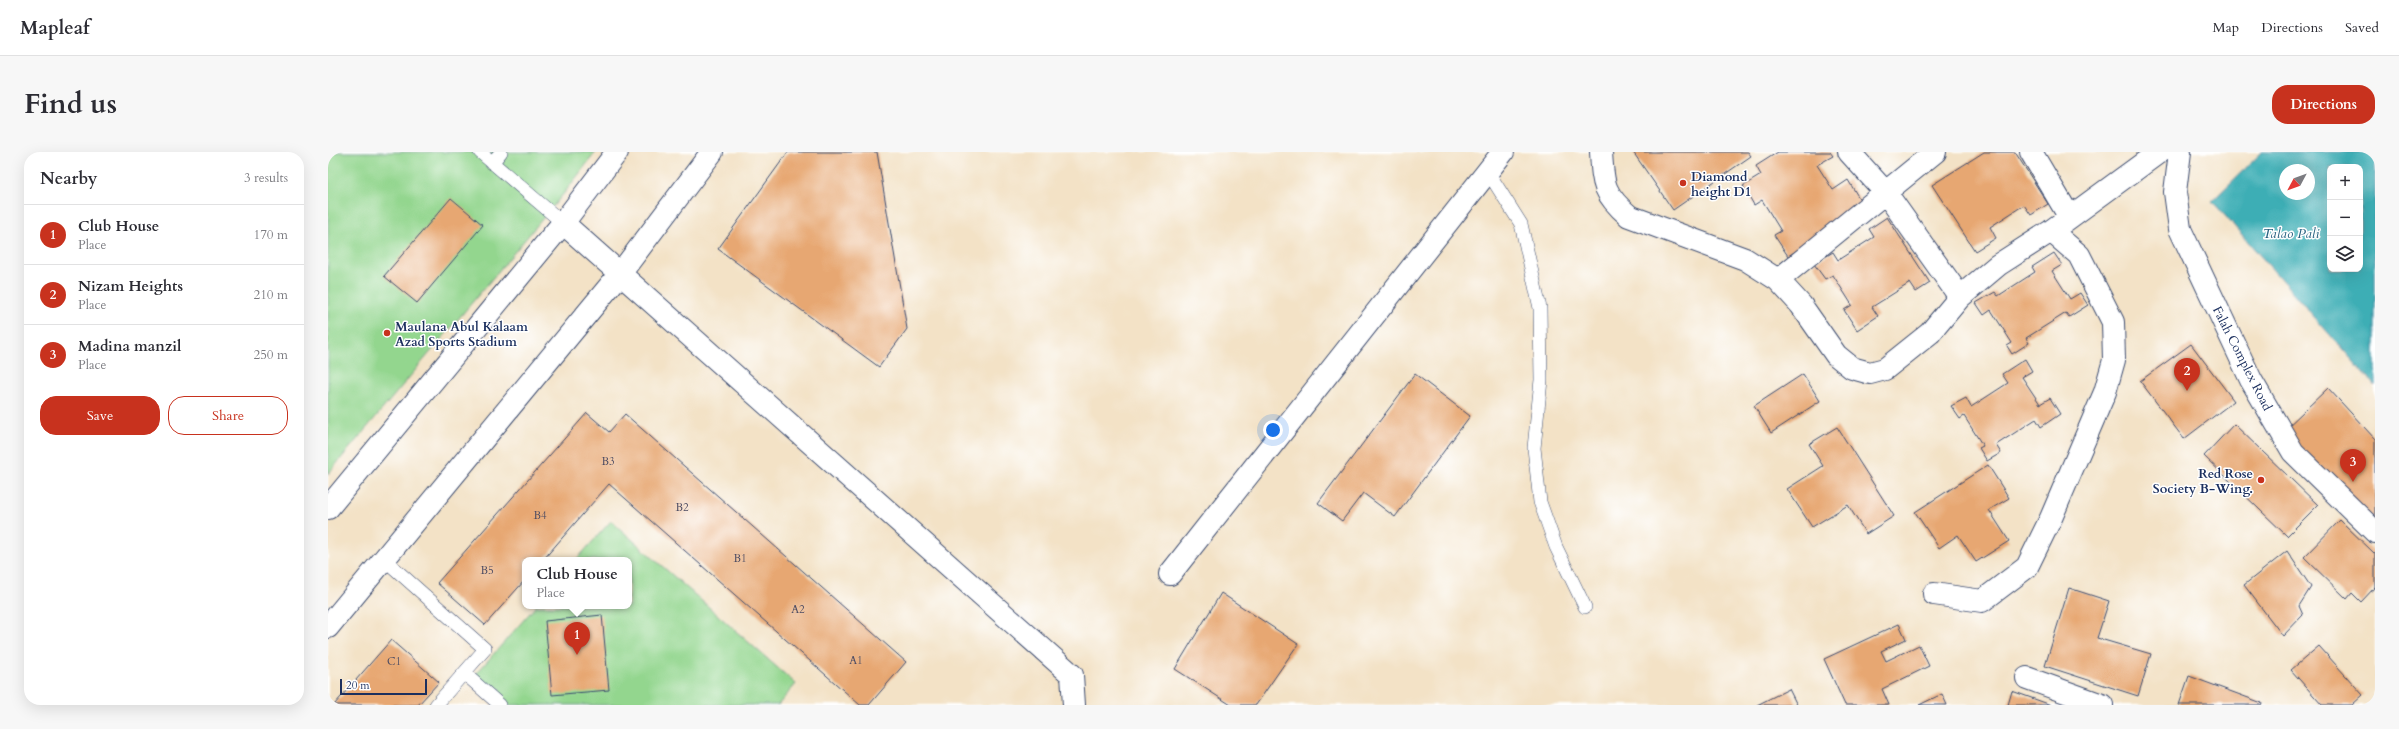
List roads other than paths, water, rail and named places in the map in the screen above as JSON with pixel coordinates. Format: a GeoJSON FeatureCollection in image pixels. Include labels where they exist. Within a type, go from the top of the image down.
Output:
{"type":"FeatureCollection","features":[{"type":"Feature","properties":{"kind":"street"},"geometry":{"type":"LineString","coordinates":[[328,508],[563,223],[617,152]]}},
{"type":"Feature","properties":{"kind":"street"},"geometry":{"type":"LineString","coordinates":[[328,627],[385,560],[619,275],[712,152]]}},
{"type":"Feature","properties":{"kind":"street"},"geometry":{"type":"LineString","coordinates":[[1170,574],[1503,152]]}},
{"type":"Feature","properties":{"kind":"street"},"geometry":{"type":"LineString","coordinates":[[1601,152],[1603,185],[1615,204],[1629,216],[1745,259],[1778,280],[1802,305],[1836,355],[1852,368],[1870,373],[1885,369],[1930,333],[1960,297],[1998,265],[2051,231],[2159,152]]}},
{"type":"Feature","properties":{"kind":"street"},"geometry":{"type":"LineString","coordinates":[[1850,152],[1886,193],[1960,297]]}},
{"type":"Feature","properties":{"kind":"street"},"geometry":{"type":"LineString","coordinates":[[1778,280],[1935,152]]}},
{"type":"Feature","properties":{"kind":"street"},"geometry":{"type":"LineString","coordinates":[[2031,152],[2070,216]]}},
{"type":"Feature","properties":{"kind":"street","name":"Falah Complex Road"},"geometry":{"type":"LineString","coordinates":[[2180,152],[2175,192],[2180,229],[2251,380],[2293,452],[2375,532]]}},
{"type":"Feature","properties":{"kind":"street"},"geometry":{"type":"LineString","coordinates":[[563,223],[619,275],[1072,676],[1074,705]]}},
{"type":"Feature","properties":{"kind":"street"},"geometry":{"type":"LineString","coordinates":[[1934,594],[1982,601],[2027,567],[2051,518],[2105,392],[2114,360],[2113,322],[2079,255],[2051,231]]}},
{"type":"Feature","properties":{"kind":"street"},"geometry":{"type":"LineString","coordinates":[[2027,678],[2102,705]]}},
{"type":"Feature","properties":{"kind":"lane"},"geometry":{"type":"LineString","coordinates":[[480,152],[563,223]]}},
{"type":"Feature","properties":{"kind":"lane"},"geometry":{"type":"LineString","coordinates":[[492,163],[502,152]]}},
{"type":"Feature","properties":{"kind":"lane"},"geometry":{"type":"LineString","coordinates":[[1488,172],[1521,224],[1540,308],[1541,380],[1534,448],[1540,502],[1556,547],[1585,607]]}},
{"type":"Feature","properties":{"kind":"lane"},"geometry":{"type":"LineString","coordinates":[[385,560],[485,649],[436,705]]}},
{"type":"Feature","properties":{"kind":"lane"},"geometry":{"type":"LineString","coordinates":[[464,673],[500,705]]}},
{"type":"Feature","properties":{"kind":"water","name":"Talao Pali"},"geometry":{"type":"Polygon","coordinates":[[[2262,152],[2375,152],[2375,386],[2212,201],[2262,152]]]}},
{"type":"Feature","properties":{"kind":"place","name":"Diamond height D1"},"geometry":{"type":"Point","coordinates":[1683,183]}},
{"type":"Feature","properties":{"kind":"place","name":"Maulana Abul Kalaam Azad Sports Stadium"},"geometry":{"type":"Point","coordinates":[387,333]}},
{"type":"Feature","properties":{"kind":"place","name":"Nizam Heights"},"geometry":{"type":"Point","coordinates":[2187,391]}},
{"type":"Feature","properties":{"kind":"place","name":"Red Rose Society B-Wing."},"geometry":{"type":"Point","coordinates":[2261,480]}},
{"type":"Feature","properties":{"kind":"place","name":"Madina manzil"},"geometry":{"type":"Point","coordinates":[2353,482]}},
{"type":"Feature","properties":{"kind":"place","name":"Club House"},"geometry":{"type":"Point","coordinates":[577,655]}}]}
